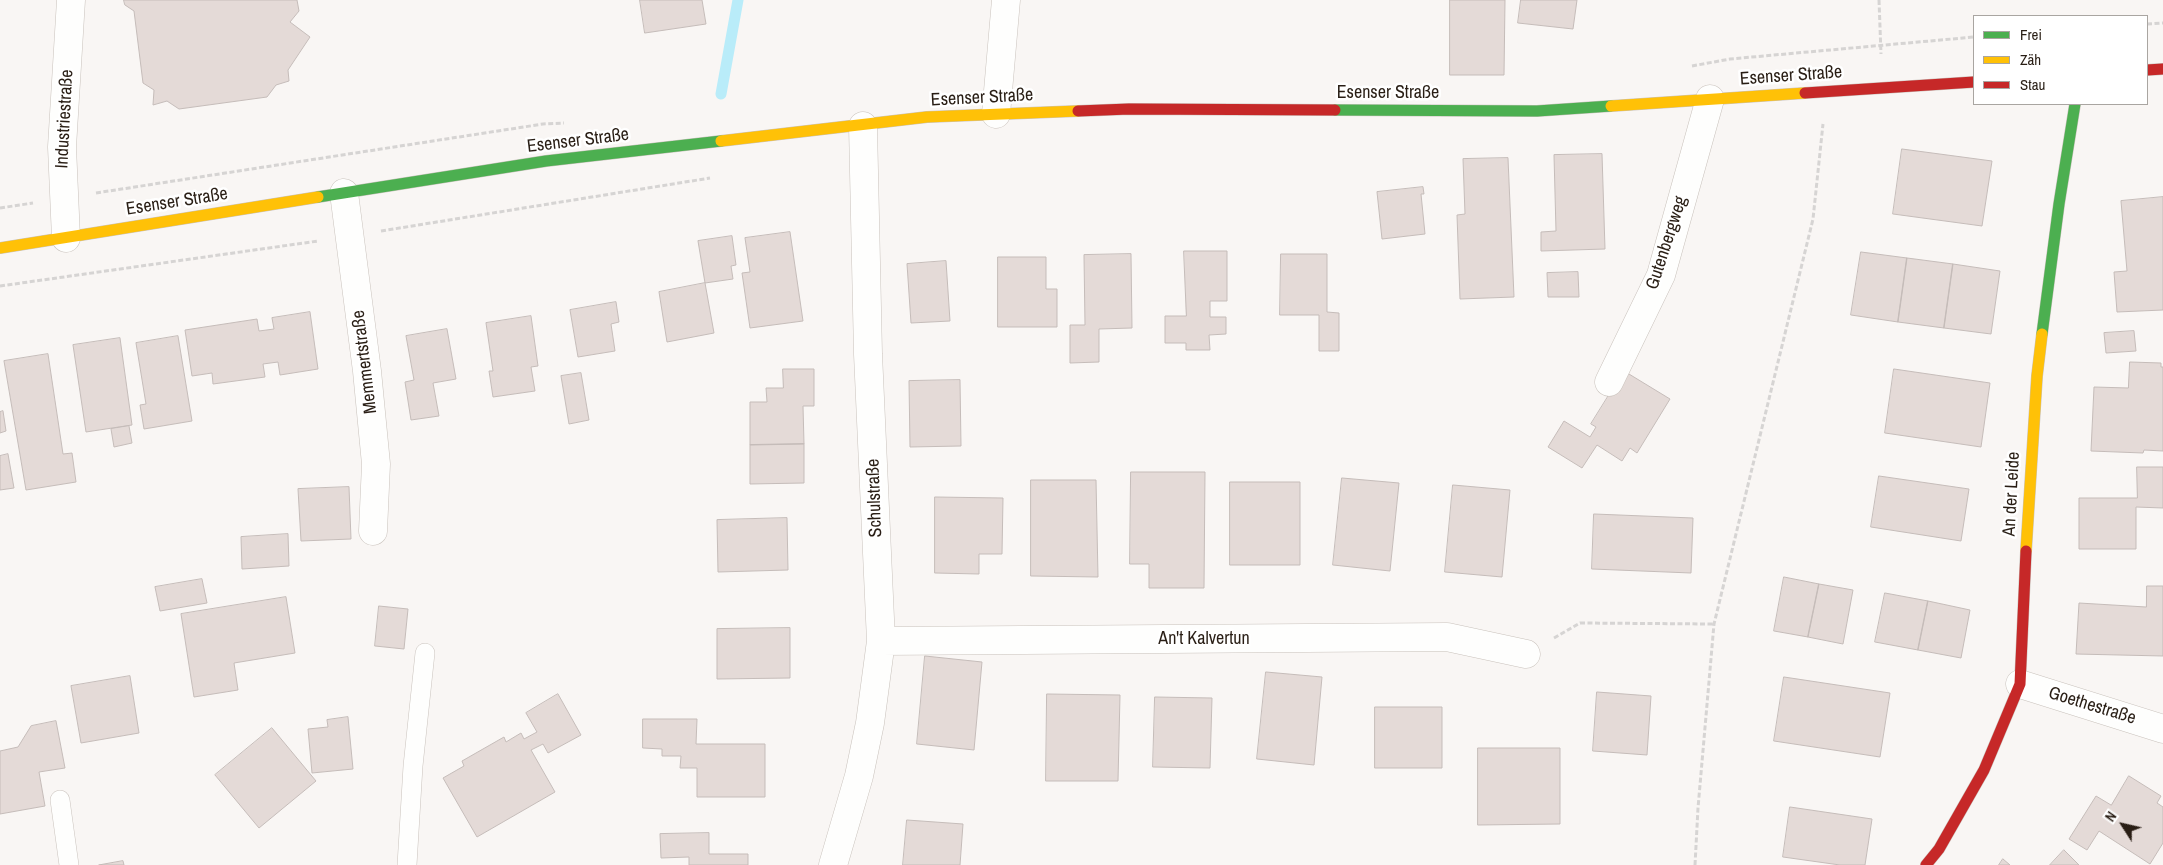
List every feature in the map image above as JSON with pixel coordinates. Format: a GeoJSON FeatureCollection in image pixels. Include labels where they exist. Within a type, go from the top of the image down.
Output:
{"type":"FeatureCollection","features":[{"type":"Feature","properties":{"kind":"street","name":"Industriestraße"},"geometry":{"type":"LineString","coordinates":[[66,238],[62,148],[71,0]]}},
{"type":"Feature","properties":{"kind":"street"},"geometry":{"type":"LineString","coordinates":[[996,114],[1006,0]]}},
{"type":"Feature","properties":{"kind":"street"},"geometry":{"type":"LineString","coordinates":[[2148,70],[2163,69]]}},
{"type":"Feature","properties":{"kind":"street","name":"Esenser Straße"},"geometry":{"type":"LineString","coordinates":[[0,248],[546,162],[926,118],[1130,109],[1537,110],[1973,82]]}},
{"type":"Feature","properties":{"kind":"street","name":"Gutenbergweg"},"geometry":{"type":"LineString","coordinates":[[1609,382],[1660,275],[1710,99]]}},
{"type":"Feature","properties":{"kind":"street","name":"An der Leide"},"geometry":{"type":"LineString","coordinates":[[1926,865],[1939,849],[1984,770],[2020,684],[2028,503],[2037,376],[2059,204],[2075,105]]}},
{"type":"Feature","properties":{"kind":"street","name":"Schulstraße"},"geometry":{"type":"LineString","coordinates":[[833,865],[859,776],[870,723],[881,641],[868,354],[863,126]]}},
{"type":"Feature","properties":{"kind":"street","name":"Memmertstraße"},"geometry":{"type":"LineString","coordinates":[[344,193],[367,371],[375,455],[373,531]]}},
{"type":"Feature","properties":{"kind":"street","name":"An't Kalvertun"},"geometry":{"type":"LineString","coordinates":[[881,641],[1447,637],[1526,654]]}},
{"type":"Feature","properties":{"kind":"street","name":"Goethestraße"},"geometry":{"type":"LineString","coordinates":[[2020,684],[2163,729]]}},
{"type":"Feature","properties":{"kind":"lane"},"geometry":{"type":"LineString","coordinates":[[407,865],[413,766],[425,654]]}},
{"type":"Feature","properties":{"kind":"lane"},"geometry":{"type":"LineString","coordinates":[[60,800],[69,865]]}},
{"type":"Feature","properties":{"kind":"path"},"geometry":{"type":"LineString","coordinates":[[1879,0],[1881,88]]}},
{"type":"Feature","properties":{"kind":"path"},"geometry":{"type":"LineString","coordinates":[[2148,24],[2163,23]]}},
{"type":"Feature","properties":{"kind":"path"},"geometry":{"type":"LineString","coordinates":[[1696,865],[1698,808],[1714,624],[1813,219],[1825,92]]}},
{"type":"Feature","properties":{"kind":"path"},"geometry":{"type":"LineString","coordinates":[[0,286],[349,236],[712,177]]}},
{"type":"Feature","properties":{"kind":"path"},"geometry":{"type":"LineString","coordinates":[[1526,654],[1580,624],[1714,624]]}},
{"type":"Feature","properties":{"kind":"building"},"geometry":{"type":"Polygon","coordinates":[[[124,0],[297,0],[299,11],[290,22],[310,37],[288,70],[289,81],[276,85],[267,97],[179,109],[167,101],[153,105],[154,90],[143,83],[134,11],[125,5],[124,0]]]}},
{"type":"Feature","properties":{"kind":"building"},"geometry":{"type":"Polygon","coordinates":[[[640,0],[702,0],[706,24],[645,33],[640,0]]]}},
{"type":"Feature","properties":{"kind":"building"},"geometry":{"type":"Polygon","coordinates":[[[1450,0],[1505,0],[1504,75],[1450,75],[1450,0]]]}},
{"type":"Feature","properties":{"kind":"building"},"geometry":{"type":"Polygon","coordinates":[[[1521,0],[1577,0],[1573,29],[1518,23],[1521,0]]]}},
{"type":"Feature","properties":{"kind":"building"},"geometry":{"type":"Polygon","coordinates":[[[1902,149],[1992,161],[1982,226],[1893,214],[1902,149]]]}},
{"type":"Feature","properties":{"kind":"building"},"geometry":{"type":"Polygon","coordinates":[[[1602,154],[1605,249],[1541,251],[1541,232],[1556,231],[1554,155],[1602,154]]]}},
{"type":"Feature","properties":{"kind":"building"},"geometry":{"type":"Polygon","coordinates":[[[1508,158],[1514,297],[1460,299],[1457,215],[1465,214],[1463,159],[1508,158]]]}},
{"type":"Feature","properties":{"kind":"building"},"geometry":{"type":"Polygon","coordinates":[[[1423,187],[1424,194],[1421,194],[1425,234],[1382,239],[1377,192],[1423,187]]]}},
{"type":"Feature","properties":{"kind":"building"},"geometry":{"type":"Polygon","coordinates":[[[2163,197],[2163,310],[2117,312],[2114,272],[2127,271],[2121,201],[2163,197]]]}},
{"type":"Feature","properties":{"kind":"building"},"geometry":{"type":"Polygon","coordinates":[[[790,232],[803,321],[750,328],[742,273],[750,272],[745,238],[790,232]]]}},
{"type":"Feature","properties":{"kind":"building"},"geometry":{"type":"Polygon","coordinates":[[[732,236],[736,265],[731,266],[733,279],[705,283],[698,241],[732,236]]]}},
{"type":"Feature","properties":{"kind":"building"},"geometry":{"type":"Polygon","coordinates":[[[1184,251],[1227,251],[1227,301],[1210,301],[1210,317],[1226,317],[1226,334],[1209,335],[1210,350],[1186,350],[1186,343],[1165,343],[1165,316],[1186,316],[1184,251]]]}},
{"type":"Feature","properties":{"kind":"building"},"geometry":{"type":"Polygon","coordinates":[[[1861,252],[1907,258],[1898,322],[1851,315],[1861,252]]]}},
{"type":"Feature","properties":{"kind":"building"},"geometry":{"type":"Polygon","coordinates":[[[1131,254],[1132,328],[1099,329],[1099,362],[1070,363],[1070,325],[1085,325],[1084,255],[1131,254]]]}},
{"type":"Feature","properties":{"kind":"building"},"geometry":{"type":"Polygon","coordinates":[[[1281,254],[1327,254],[1327,312],[1339,313],[1339,351],[1319,351],[1319,315],[1280,315],[1281,254]]]}},
{"type":"Feature","properties":{"kind":"building"},"geometry":{"type":"Polygon","coordinates":[[[998,257],[1046,257],[1046,289],[1057,289],[1057,327],[998,327],[998,257]]]}},
{"type":"Feature","properties":{"kind":"building"},"geometry":{"type":"Polygon","coordinates":[[[1907,258],[1953,264],[1944,328],[1898,322],[1907,258]]]}},
{"type":"Feature","properties":{"kind":"building"},"geometry":{"type":"Polygon","coordinates":[[[946,261],[950,321],[911,323],[907,264],[946,261]]]}},
{"type":"Feature","properties":{"kind":"building"},"geometry":{"type":"Polygon","coordinates":[[[1953,264],[2000,271],[1991,334],[1944,328],[1953,264]]]}},
{"type":"Feature","properties":{"kind":"building"},"geometry":{"type":"Polygon","coordinates":[[[1578,272],[1579,297],[1548,297],[1547,273],[1578,272]]]}},
{"type":"Feature","properties":{"kind":"building"},"geometry":{"type":"Polygon","coordinates":[[[705,283],[714,333],[667,342],[659,292],[705,283]]]}},
{"type":"Feature","properties":{"kind":"building"},"geometry":{"type":"Polygon","coordinates":[[[616,302],[619,322],[611,324],[615,351],[578,357],[570,310],[616,302]]]}},
{"type":"Feature","properties":{"kind":"building"},"geometry":{"type":"Polygon","coordinates":[[[310,312],[318,369],[280,375],[278,362],[263,364],[265,377],[213,384],[212,373],[192,376],[185,330],[257,319],[259,331],[274,329],[272,318],[310,312]]]}},
{"type":"Feature","properties":{"kind":"building"},"geometry":{"type":"Polygon","coordinates":[[[531,316],[538,366],[531,367],[535,391],[493,397],[489,371],[493,371],[486,323],[531,316]]]}},
{"type":"Feature","properties":{"kind":"building"},"geometry":{"type":"Polygon","coordinates":[[[447,329],[456,379],[433,383],[439,416],[411,420],[405,382],[414,380],[406,336],[447,329]]]}},
{"type":"Feature","properties":{"kind":"building"},"geometry":{"type":"Polygon","coordinates":[[[2134,331],[2136,351],[2106,353],[2104,333],[2134,331]]]}},
{"type":"Feature","properties":{"kind":"building"},"geometry":{"type":"Polygon","coordinates":[[[178,336],[192,421],[144,429],[140,405],[146,404],[136,343],[178,336]]]}},
{"type":"Feature","properties":{"kind":"building"},"geometry":{"type":"Polygon","coordinates":[[[120,338],[132,425],[86,432],[73,345],[120,338]]]}},
{"type":"Feature","properties":{"kind":"building"},"geometry":{"type":"Polygon","coordinates":[[[48,354],[63,454],[72,453],[76,482],[26,490],[4,361],[48,354]]]}},
{"type":"Feature","properties":{"kind":"building"},"geometry":{"type":"Polygon","coordinates":[[[2130,362],[2161,363],[2161,367],[2163,367],[2163,451],[2144,450],[2143,453],[2091,451],[2094,387],[2128,388],[2130,362]]]}},
{"type":"Feature","properties":{"kind":"building"},"geometry":{"type":"Polygon","coordinates":[[[783,369],[814,369],[814,406],[803,406],[804,444],[750,445],[750,402],[767,402],[766,388],[783,388],[783,369]]]}},
{"type":"Feature","properties":{"kind":"building"},"geometry":{"type":"Polygon","coordinates":[[[1894,369],[1990,383],[1981,447],[1885,433],[1894,369]]]}},
{"type":"Feature","properties":{"kind":"building"},"geometry":{"type":"Polygon","coordinates":[[[1624,371],[1670,399],[1637,453],[1630,448],[1622,461],[1597,445],[1582,468],[1548,447],[1564,421],[1590,437],[1596,427],[1591,424],[1624,371]]]}},
{"type":"Feature","properties":{"kind":"building"},"geometry":{"type":"Polygon","coordinates":[[[581,373],[589,420],[569,424],[561,376],[581,373]]]}},
{"type":"Feature","properties":{"kind":"building"},"geometry":{"type":"Polygon","coordinates":[[[960,380],[961,446],[910,447],[909,381],[960,380]]]}},
{"type":"Feature","properties":{"kind":"building"},"geometry":{"type":"Polygon","coordinates":[[[3,411],[6,431],[0,433],[0,412],[3,411]]]}},
{"type":"Feature","properties":{"kind":"building"},"geometry":{"type":"Polygon","coordinates":[[[129,426],[132,443],[114,447],[111,429],[129,426]]]}},
{"type":"Feature","properties":{"kind":"building"},"geometry":{"type":"Polygon","coordinates":[[[804,444],[804,483],[750,484],[750,445],[804,444]]]}},
{"type":"Feature","properties":{"kind":"building"},"geometry":{"type":"Polygon","coordinates":[[[8,454],[14,488],[0,490],[0,456],[8,454]]]}},
{"type":"Feature","properties":{"kind":"building"},"geometry":{"type":"Polygon","coordinates":[[[2137,467],[2163,467],[2163,508],[2136,507],[2136,549],[2079,549],[2079,498],[2137,498],[2137,467]]]}},
{"type":"Feature","properties":{"kind":"building"},"geometry":{"type":"Polygon","coordinates":[[[1131,472],[1205,472],[1204,588],[1149,588],[1149,564],[1130,564],[1131,472]]]}},
{"type":"Feature","properties":{"kind":"building"},"geometry":{"type":"Polygon","coordinates":[[[1879,476],[1969,489],[1961,541],[1871,527],[1879,476]]]}},
{"type":"Feature","properties":{"kind":"building"},"geometry":{"type":"Polygon","coordinates":[[[1342,478],[1399,483],[1390,571],[1333,565],[1342,478]]]}},
{"type":"Feature","properties":{"kind":"building"},"geometry":{"type":"Polygon","coordinates":[[[1031,480],[1096,480],[1098,577],[1031,576],[1031,480]]]}},
{"type":"Feature","properties":{"kind":"building"},"geometry":{"type":"Polygon","coordinates":[[[1230,482],[1300,482],[1300,565],[1230,565],[1230,482]]]}},
{"type":"Feature","properties":{"kind":"building"},"geometry":{"type":"Polygon","coordinates":[[[1453,485],[1510,490],[1502,577],[1445,572],[1453,485]]]}},
{"type":"Feature","properties":{"kind":"building"},"geometry":{"type":"Polygon","coordinates":[[[349,487],[351,539],[301,541],[298,489],[349,487]]]}},
{"type":"Feature","properties":{"kind":"building"},"geometry":{"type":"Polygon","coordinates":[[[935,497],[1003,498],[1002,554],[979,554],[979,574],[935,573],[935,497]]]}},
{"type":"Feature","properties":{"kind":"building"},"geometry":{"type":"Polygon","coordinates":[[[1594,514],[1693,518],[1691,573],[1592,569],[1594,514]]]}},
{"type":"Feature","properties":{"kind":"building"},"geometry":{"type":"Polygon","coordinates":[[[787,518],[788,570],[718,572],[717,520],[787,518]]]}},
{"type":"Feature","properties":{"kind":"building"},"geometry":{"type":"Polygon","coordinates":[[[288,534],[289,566],[242,569],[241,537],[288,534]]]}},
{"type":"Feature","properties":{"kind":"building"},"geometry":{"type":"Polygon","coordinates":[[[1784,577],[1819,584],[1808,637],[1774,631],[1784,577]]]}},
{"type":"Feature","properties":{"kind":"building"},"geometry":{"type":"Polygon","coordinates":[[[202,579],[207,603],[160,611],[155,587],[202,579]]]}},
{"type":"Feature","properties":{"kind":"building"},"geometry":{"type":"Polygon","coordinates":[[[1819,584],[1853,590],[1843,644],[1808,637],[1819,584]]]}},
{"type":"Feature","properties":{"kind":"building"},"geometry":{"type":"Polygon","coordinates":[[[2147,586],[2163,586],[2163,656],[2076,654],[2079,603],[2146,607],[2147,586]]]}},
{"type":"Feature","properties":{"kind":"building"},"geometry":{"type":"Polygon","coordinates":[[[1885,593],[1928,601],[1918,650],[1875,642],[1885,593]]]}},
{"type":"Feature","properties":{"kind":"building"},"geometry":{"type":"Polygon","coordinates":[[[286,597],[295,653],[234,663],[238,690],[194,697],[181,614],[286,597]]]}},
{"type":"Feature","properties":{"kind":"building"},"geometry":{"type":"Polygon","coordinates":[[[1928,601],[1970,610],[1961,658],[1918,650],[1928,601]]]}},
{"type":"Feature","properties":{"kind":"building"},"geometry":{"type":"Polygon","coordinates":[[[379,606],[408,609],[404,649],[375,646],[379,606]]]}},
{"type":"Feature","properties":{"kind":"building"},"geometry":{"type":"Polygon","coordinates":[[[790,628],[790,678],[717,679],[717,629],[790,628]]]}},
{"type":"Feature","properties":{"kind":"building"},"geometry":{"type":"Polygon","coordinates":[[[925,656],[982,662],[974,750],[917,744],[925,656]]]}},
{"type":"Feature","properties":{"kind":"building"},"geometry":{"type":"Polygon","coordinates":[[[1266,672],[1322,677],[1314,765],[1257,759],[1266,672]]]}},
{"type":"Feature","properties":{"kind":"building"},"geometry":{"type":"Polygon","coordinates":[[[130,676],[139,733],[81,743],[71,686],[130,676]]]}},
{"type":"Feature","properties":{"kind":"building"},"geometry":{"type":"Polygon","coordinates":[[[1784,677],[1890,693],[1880,757],[1774,741],[1784,677]]]}},
{"type":"Feature","properties":{"kind":"building"},"geometry":{"type":"Polygon","coordinates":[[[1597,692],[1651,696],[1647,755],[1593,751],[1597,692]]]}},
{"type":"Feature","properties":{"kind":"building"},"geometry":{"type":"Polygon","coordinates":[[[558,694],[581,735],[548,753],[543,744],[531,750],[555,792],[477,837],[443,778],[464,766],[462,761],[504,737],[506,742],[521,733],[524,739],[537,732],[526,713],[558,694]]]}},
{"type":"Feature","properties":{"kind":"building"},"geometry":{"type":"Polygon","coordinates":[[[1047,694],[1120,695],[1118,781],[1046,781],[1047,694]]]}},
{"type":"Feature","properties":{"kind":"building"},"geometry":{"type":"Polygon","coordinates":[[[1155,697],[1212,698],[1210,768],[1153,767],[1155,697]]]}},
{"type":"Feature","properties":{"kind":"building"},"geometry":{"type":"Polygon","coordinates":[[[1375,707],[1442,707],[1442,768],[1375,768],[1375,707]]]}},
{"type":"Feature","properties":{"kind":"building"},"geometry":{"type":"Polygon","coordinates":[[[348,717],[353,769],[312,773],[308,729],[328,727],[327,720],[348,717]]]}},
{"type":"Feature","properties":{"kind":"building"},"geometry":{"type":"Polygon","coordinates":[[[643,719],[697,719],[696,744],[765,744],[765,797],[697,797],[697,768],[680,768],[681,756],[662,756],[662,749],[643,748],[643,719]]]}},
{"type":"Feature","properties":{"kind":"building"},"geometry":{"type":"Polygon","coordinates":[[[56,721],[65,768],[39,772],[45,806],[0,814],[0,751],[18,747],[31,726],[56,721]]]}},
{"type":"Feature","properties":{"kind":"building"},"geometry":{"type":"Polygon","coordinates":[[[272,728],[316,781],[259,828],[215,775],[272,728]]]}},
{"type":"Feature","properties":{"kind":"building"},"geometry":{"type":"Polygon","coordinates":[[[1478,748],[1560,748],[1560,824],[1478,825],[1478,748]]]}},
{"type":"Feature","properties":{"kind":"building"},"geometry":{"type":"Polygon","coordinates":[[[2129,776],[2161,796],[2157,803],[2163,807],[2163,843],[2150,864],[2099,831],[2087,850],[2069,839],[2096,796],[2111,805],[2129,776]]]}},
{"type":"Feature","properties":{"kind":"building"},"geometry":{"type":"Polygon","coordinates":[[[1790,807],[1872,819],[1865,865],[1840,865],[1783,857],[1790,807]]]}},
{"type":"Feature","properties":{"kind":"building"},"geometry":{"type":"Polygon","coordinates":[[[907,820],[963,824],[960,865],[903,865],[907,820]]]}},
{"type":"Feature","properties":{"kind":"building"},"geometry":{"type":"Polygon","coordinates":[[[709,833],[709,854],[748,854],[748,865],[689,865],[689,857],[661,858],[660,834],[709,833]]]}},
{"type":"Feature","properties":{"kind":"building"},"geometry":{"type":"Polygon","coordinates":[[[2064,850],[2079,865],[2050,865],[2064,850]]]}},
{"type":"Feature","properties":{"kind":"building"},"geometry":{"type":"Polygon","coordinates":[[[2003,859],[2010,865],[1999,865],[2003,859]]]}},
{"type":"Feature","properties":{"kind":"building"},"geometry":{"type":"Polygon","coordinates":[[[123,861],[124,865],[99,865],[123,861]]]}},
{"type":"Feature","properties":{"kind":"waterway"},"geometry":{"type":"LineString","coordinates":[[721,94],[738,0]]}},
{"type":"Feature","properties":{"kind":"traffic: fast"},"geometry":{"type":"LineString","coordinates":[[2042,334],[2059,204],[2075,105]]}},
{"type":"Feature","properties":{"kind":"traffic: fast"},"geometry":{"type":"LineString","coordinates":[[1335,110],[1537,111],[1611,106]]}},
{"type":"Feature","properties":{"kind":"traffic: fast"},"geometry":{"type":"LineString","coordinates":[[318,197],[546,161],[721,141]]}},
{"type":"Feature","properties":{"kind":"traffic: slow"},"geometry":{"type":"LineString","coordinates":[[1611,106],[1805,93]]}},
{"type":"Feature","properties":{"kind":"traffic: slow"},"geometry":{"type":"LineString","coordinates":[[721,141],[927,117],[1078,111]]}},
{"type":"Feature","properties":{"kind":"traffic: slow"},"geometry":{"type":"LineString","coordinates":[[0,248],[318,197]]}},
{"type":"Feature","properties":{"kind":"traffic: slow"},"geometry":{"type":"LineString","coordinates":[[2026,551],[2037,376],[2042,334]]}},
{"type":"Feature","properties":{"kind":"traffic: jam"},"geometry":{"type":"LineString","coordinates":[[2148,70],[2163,69]]}},
{"type":"Feature","properties":{"kind":"traffic: jam"},"geometry":{"type":"LineString","coordinates":[[1805,93],[1973,82]]}},
{"type":"Feature","properties":{"kind":"traffic: jam"},"geometry":{"type":"LineString","coordinates":[[1078,111],[1129,109],[1335,110]]}},
{"type":"Feature","properties":{"kind":"traffic: jam"},"geometry":{"type":"LineString","coordinates":[[1926,865],[1939,849],[1984,770],[2020,684],[2026,551]]}}]}
